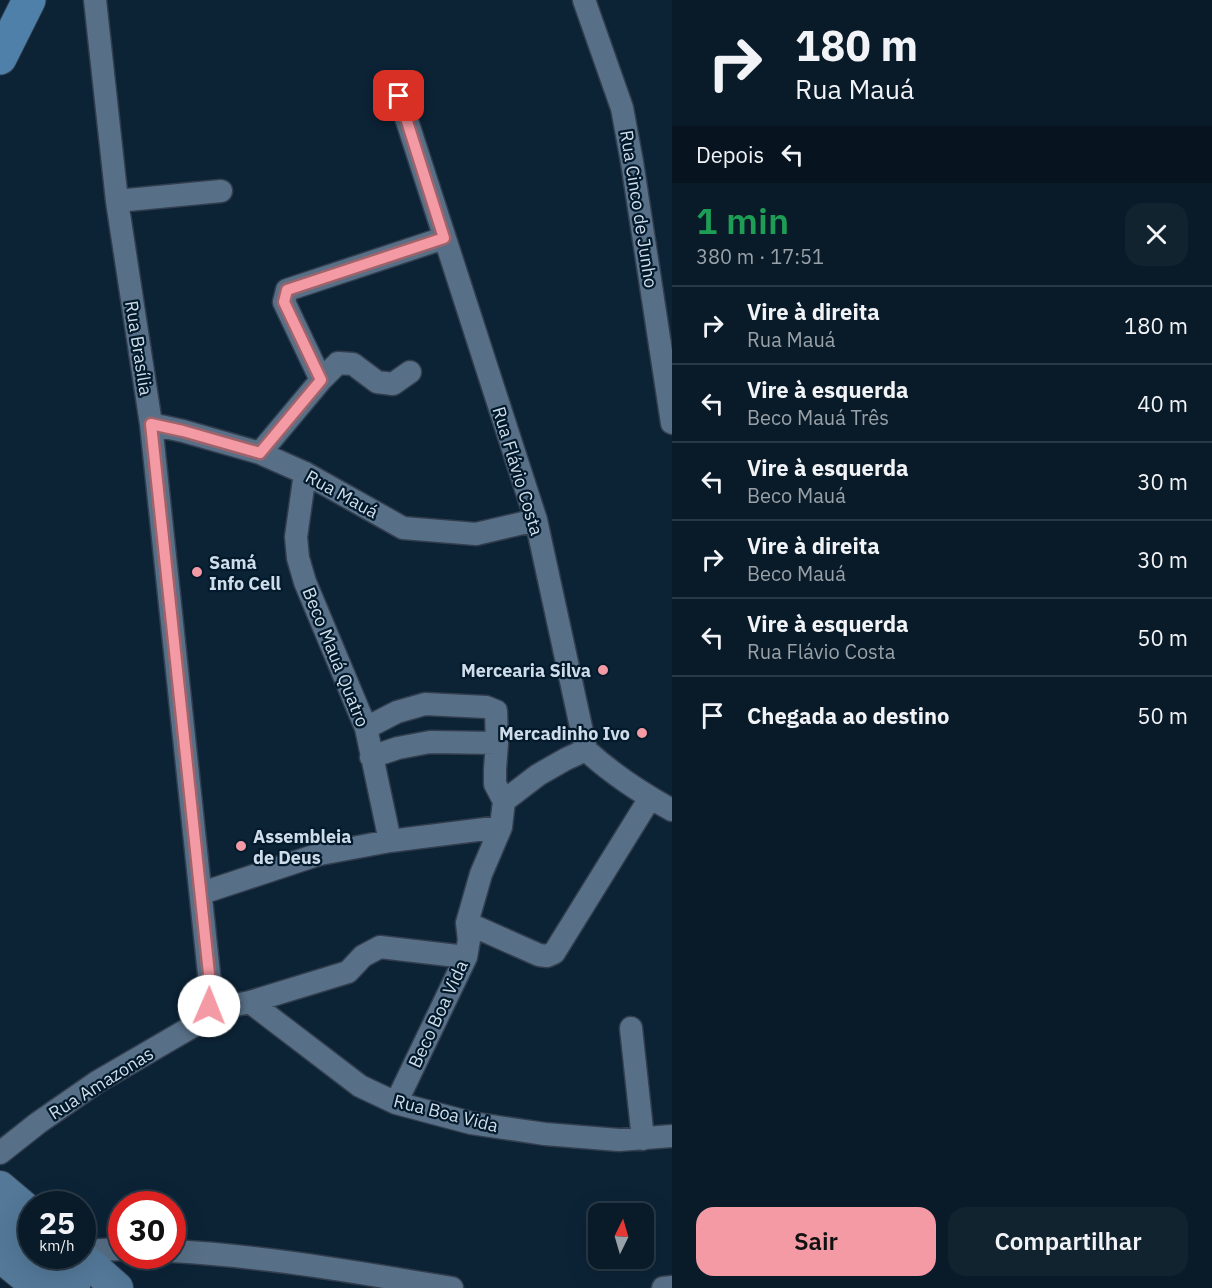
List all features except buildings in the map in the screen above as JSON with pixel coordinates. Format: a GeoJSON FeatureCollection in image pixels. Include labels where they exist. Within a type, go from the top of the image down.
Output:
{"type":"FeatureCollection","features":[{"type":"Feature","properties":{"kind":"main road"},"geometry":{"type":"LineString","coordinates":[[0,58],[29,0]]}},
{"type":"Feature","properties":{"kind":"main road"},"geometry":{"type":"LineString","coordinates":[[0,1187],[18,1202]]}},
{"type":"Feature","properties":{"kind":"main road"},"geometry":{"type":"LineString","coordinates":[[0,1224],[18,1239]]}},
{"type":"Feature","properties":{"kind":"main road"},"geometry":{"type":"LineString","coordinates":[[0,1256],[39,1288]]}},
{"type":"Feature","properties":{"kind":"main road"},"geometry":{"type":"LineString","coordinates":[[96,1267],[117,1288]]}},
{"type":"Feature","properties":{"kind":"main road"},"geometry":{"type":"LineString","coordinates":[[51,1269],[74,1288]]}},
{"type":"Feature","properties":{"kind":"street","name":"Rua Brasília"},"geometry":{"type":"LineString","coordinates":[[95,0],[117,201],[151,424],[211,993],[207,1018]]}},
{"type":"Feature","properties":{"kind":"street","name":"Rua Cinco de Junho"},"geometry":{"type":"LineString","coordinates":[[584,0],[622,108],[672,423]]}},
{"type":"Feature","properties":{"kind":"street","name":"Rua Flávio Costa"},"geometry":{"type":"LineString","coordinates":[[399,96],[536,520],[586,750]]}},
{"type":"Feature","properties":{"kind":"street"},"geometry":{"type":"LineString","coordinates":[[117,201],[221,191]]}},
{"type":"Feature","properties":{"kind":"street"},"geometry":{"type":"LineString","coordinates":[[321,380],[284,302],[287,290],[444,238]]}},
{"type":"Feature","properties":{"kind":"street"},"geometry":{"type":"LineString","coordinates":[[260,453],[338,363],[353,364],[377,381],[393,384],[410,372]]}},
{"type":"Feature","properties":{"kind":"street","name":"Rua Mauá"},"geometry":{"type":"LineString","coordinates":[[151,424],[260,453],[305,473],[403,528],[476,534],[536,520]]}},
{"type":"Feature","properties":{"kind":"street","name":"Beco Mauá Quatro"},"geometry":{"type":"LineString","coordinates":[[305,473],[296,537],[298,558],[305,582],[366,728],[390,841]]}},
{"type":"Feature","properties":{"kind":"street"},"geometry":{"type":"LineString","coordinates":[[366,728],[397,712],[425,704],[486,707],[496,711],[495,784],[504,801],[538,774],[586,750],[619,778],[672,810]]}},
{"type":"Feature","properties":{"kind":"street"},"geometry":{"type":"LineString","coordinates":[[371,757],[398,748],[430,742],[497,743]]}},
{"type":"Feature","properties":{"kind":"street"},"geometry":{"type":"LineString","coordinates":[[467,923],[539,955],[547,956],[554,953],[650,798]]}},
{"type":"Feature","properties":{"kind":"street","name":"Beco Boa Vida"},"geometry":{"type":"LineString","coordinates":[[396,1103],[466,957],[469,940],[467,923],[481,874],[501,827],[504,801]]}},
{"type":"Feature","properties":{"kind":"street"},"geometry":{"type":"LineString","coordinates":[[201,893],[320,854],[390,841],[501,827]]}},
{"type":"Feature","properties":{"kind":"street","name":"Rua Amazonas"},"geometry":{"type":"LineString","coordinates":[[0,1153],[97,1082],[226,1007],[250,1002],[348,972],[363,956],[380,947],[466,957]]}},
{"type":"Feature","properties":{"kind":"street","name":"Rua Boa Vida"},"geometry":{"type":"LineString","coordinates":[[250,1002],[360,1086],[396,1103],[471,1123],[534,1132],[620,1140],[672,1136]]}},
{"type":"Feature","properties":{"kind":"street"},"geometry":{"type":"LineString","coordinates":[[631,1029],[643,1139]]}},
{"type":"Feature","properties":{"kind":"street"},"geometry":{"type":"LineString","coordinates":[[186,1252],[321,1266],[452,1288]]}},
{"type":"Feature","properties":{"kind":"street"},"geometry":{"type":"LineString","coordinates":[[663,1288],[672,1287]]}},
{"type":"Feature","properties":{"kind":"place","name":"Samá Info Cell"},"geometry":{"type":"Point","coordinates":[197,572]}},
{"type":"Feature","properties":{"kind":"place","name":"Mercearia Silva"},"geometry":{"type":"Point","coordinates":[603,670]}},
{"type":"Feature","properties":{"kind":"place","name":"Mercadinho Ivo"},"geometry":{"type":"Point","coordinates":[642,733]}},
{"type":"Feature","properties":{"kind":"place","name":"Assembleia de Deus"},"geometry":{"type":"Point","coordinates":[241,846]}},
{"type":"Feature","properties":{"kind":"route"},"geometry":{"type":"LineString","coordinates":[[209,1006],[211,993],[151,424],[260,453],[321,380],[284,302],[287,290],[444,238],[399,96]]}}]}
